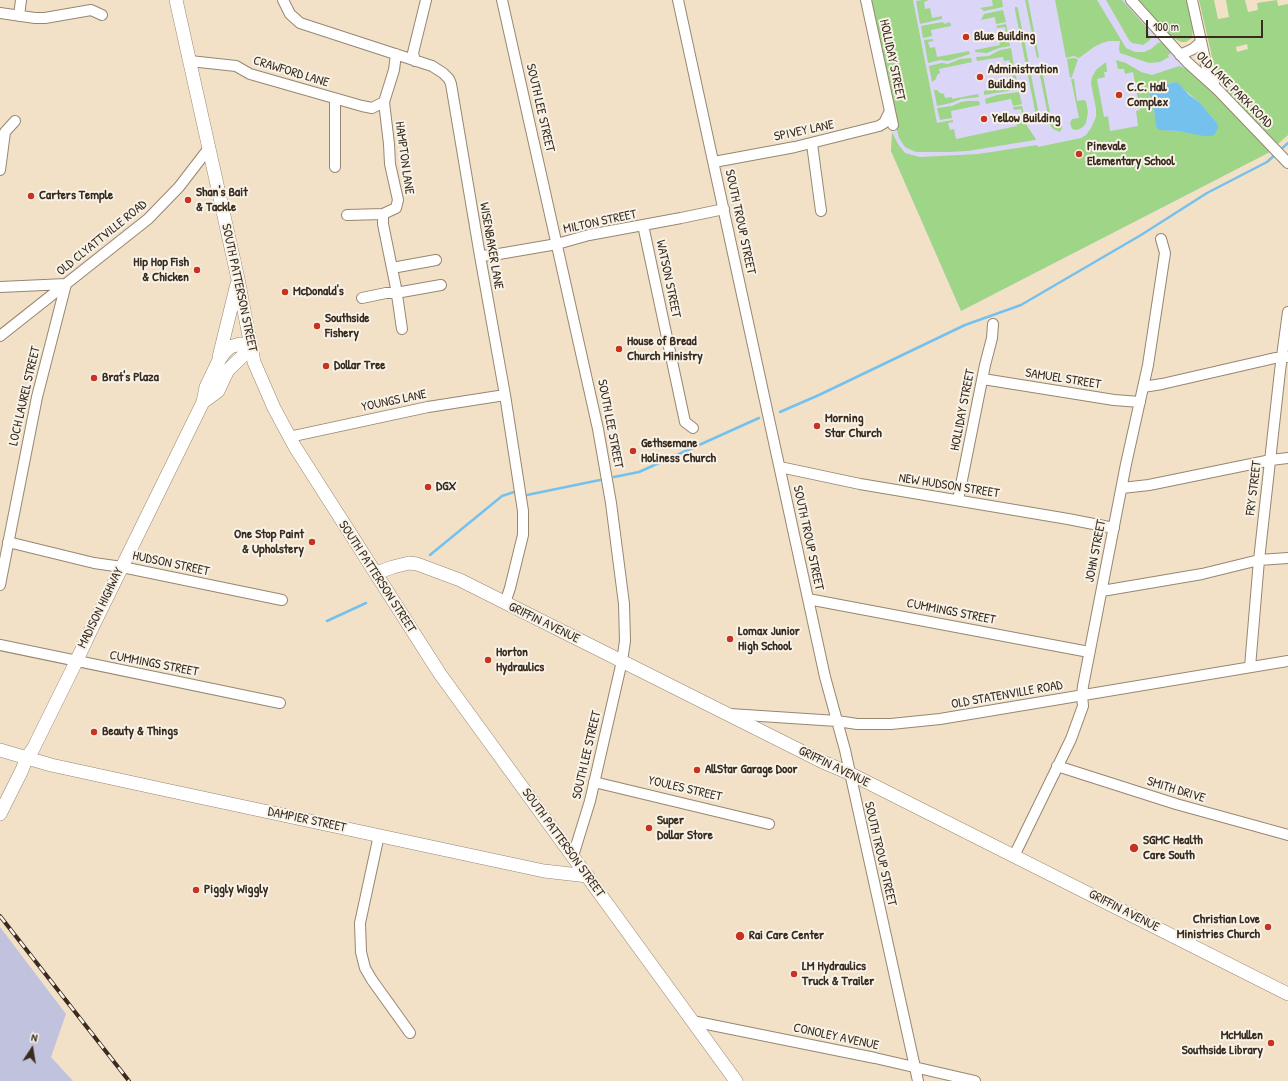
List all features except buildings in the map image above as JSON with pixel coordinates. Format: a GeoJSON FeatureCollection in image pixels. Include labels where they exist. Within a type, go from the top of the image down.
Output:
{"type":"FeatureCollection","features":[{"type":"Feature","properties":{"kind":"main road","name":"SOUTH PATTERSON STREET"},"geometry":{"type":"LineString","coordinates":[[176,0],[238,279],[254,362],[289,437],[306,467],[440,674],[736,1081]]}},
{"type":"Feature","properties":{"kind":"main road"},"geometry":{"type":"LineString","coordinates":[[238,279],[224,339],[223,366],[237,367],[253,371],[260,375]]}},
{"type":"Feature","properties":{"kind":"main road","name":"MADISON HIGHWAY"},"geometry":{"type":"LineString","coordinates":[[0,814],[203,402],[218,391],[223,366],[252,347]]}},
{"type":"Feature","properties":{"kind":"main road","name":"GRIFFIN AVENUE"},"geometry":{"type":"LineString","coordinates":[[376,573],[398,565],[409,563],[417,564],[460,580],[849,773],[1288,994]]}},
{"type":"Feature","properties":{"kind":"main road","name":"DAMPIER STREET"},"geometry":{"type":"LineString","coordinates":[[0,750],[51,764],[166,790],[544,871],[588,876]]}},
{"type":"Feature","properties":{"kind":"street"},"geometry":{"type":"LineString","coordinates":[[19,16],[21,0]]}},
{"type":"Feature","properties":{"kind":"street","name":"WISENBAKER LANE"},"geometry":{"type":"LineString","coordinates":[[283,0],[290,14],[300,23],[432,66],[438,69],[449,79],[505,395],[522,502],[524,529],[517,562],[505,603]]}},
{"type":"Feature","properties":{"kind":"street"},"geometry":{"type":"LineString","coordinates":[[415,61],[413,53],[426,0]]}},
{"type":"Feature","properties":{"kind":"street","name":"SOUTH LEE STREET"},"geometry":{"type":"LineString","coordinates":[[502,0],[598,428],[610,497],[624,604],[625,641],[622,661],[590,801],[573,856]]}},
{"type":"Feature","properties":{"kind":"street","name":"SOUTH TROUP STREET"},"geometry":{"type":"LineString","coordinates":[[678,0],[825,677],[849,773],[918,1081]]}},
{"type":"Feature","properties":{"kind":"street","name":"HOLLIDAY STREET"},"geometry":{"type":"LineString","coordinates":[[866,0],[893,125]]}},
{"type":"Feature","properties":{"kind":"street","name":"OLD LAKE PARK ROAD"},"geometry":{"type":"LineString","coordinates":[[1131,0],[1180,55],[1218,90],[1285,160]]}},
{"type":"Feature","properties":{"kind":"street"},"geometry":{"type":"LineString","coordinates":[[1192,0],[1208,73],[1218,90]]}},
{"type":"Feature","properties":{"kind":"street"},"geometry":{"type":"LineString","coordinates":[[0,13],[45,18],[91,10],[102,15]]}},
{"type":"Feature","properties":{"kind":"street"},"geometry":{"type":"LineString","coordinates":[[1180,55],[1193,49],[1201,42]]}},
{"type":"Feature","properties":{"kind":"street","name":"HAMPTON LANE"},"geometry":{"type":"LineString","coordinates":[[383,214],[396,208],[398,200],[390,164],[384,102],[394,70],[396,54]]}},
{"type":"Feature","properties":{"kind":"street","name":"CRAWFORD LANE"},"geometry":{"type":"LineString","coordinates":[[190,61],[236,66],[250,74],[335,99],[372,108],[384,102]]}},
{"type":"Feature","properties":{"kind":"street"},"geometry":{"type":"LineString","coordinates":[[334,167],[335,99]]}},
{"type":"Feature","properties":{"kind":"street","name":"SPIVEY LANE"},"geometry":{"type":"LineString","coordinates":[[714,162],[812,144],[879,126],[884,123],[890,110]]}},
{"type":"Feature","properties":{"kind":"street"},"geometry":{"type":"LineString","coordinates":[[0,170],[5,132],[15,121]]}},
{"type":"Feature","properties":{"kind":"street"},"geometry":{"type":"LineString","coordinates":[[812,144],[821,211]]}},
{"type":"Feature","properties":{"kind":"street","name":"OLD CLYATTVILLE ROAD"},"geometry":{"type":"LineString","coordinates":[[0,336],[148,219],[179,187],[209,148]]}},
{"type":"Feature","properties":{"kind":"street","name":"MILTON STREET"},"geometry":{"type":"LineString","coordinates":[[480,256],[557,244],[589,235],[724,209]]}},
{"type":"Feature","properties":{"kind":"street"},"geometry":{"type":"LineString","coordinates":[[347,214],[383,214],[383,224],[402,329]]}},
{"type":"Feature","properties":{"kind":"street","name":"WATSON STREET"},"geometry":{"type":"LineString","coordinates":[[643,225],[685,422],[692,428]]}},
{"type":"Feature","properties":{"kind":"street","name":"JOHN STREET"},"geometry":{"type":"LineString","coordinates":[[1014,856],[1079,719],[1083,706],[1082,696],[1089,652],[1148,365],[1165,253],[1161,239]]}},
{"type":"Feature","properties":{"kind":"street"},"geometry":{"type":"LineString","coordinates":[[392,268],[436,260]]}},
{"type":"Feature","properties":{"kind":"street"},"geometry":{"type":"LineString","coordinates":[[0,287],[66,284]]}},
{"type":"Feature","properties":{"kind":"street","name":"LOCH LAUREL STREET"},"geometry":{"type":"LineString","coordinates":[[0,585],[37,397],[66,284]]}},
{"type":"Feature","properties":{"kind":"street"},"geometry":{"type":"LineString","coordinates":[[362,298],[441,285]]}},
{"type":"Feature","properties":{"kind":"street","name":"FRY STREET"},"geometry":{"type":"LineString","coordinates":[[1250,667],[1259,560],[1285,357],[1288,312]]}},
{"type":"Feature","properties":{"kind":"street","name":"HOLLIDAY STREET"},"geometry":{"type":"LineString","coordinates":[[958,500],[992,338],[993,324]]}},
{"type":"Feature","properties":{"kind":"street"},"geometry":{"type":"LineString","coordinates":[[1143,387],[1285,357]]}},
{"type":"Feature","properties":{"kind":"street","name":"SAMUEL STREET"},"geometry":{"type":"LineString","coordinates":[[983,379],[1114,400],[1140,402]]}},
{"type":"Feature","properties":{"kind":"street","name":"YOUNGS LANE"},"geometry":{"type":"LineString","coordinates":[[289,437],[428,407],[505,395]]}},
{"type":"Feature","properties":{"kind":"street"},"geometry":{"type":"LineString","coordinates":[[1122,488],[1149,485],[1271,460],[1288,458]]}},
{"type":"Feature","properties":{"kind":"street","name":"NEW HUDSON STREET"},"geometry":{"type":"LineString","coordinates":[[780,467],[860,484],[1114,528]]}},
{"type":"Feature","properties":{"kind":"street","name":"HUDSON STREET"},"geometry":{"type":"LineString","coordinates":[[8,542],[73,558],[282,600]]}},
{"type":"Feature","properties":{"kind":"street"},"geometry":{"type":"LineString","coordinates":[[1102,591],[1202,574],[1259,560],[1288,558]]}},
{"type":"Feature","properties":{"kind":"street","name":"CUMMINGS STREET"},"geometry":{"type":"LineString","coordinates":[[808,599],[1089,652]]}},
{"type":"Feature","properties":{"kind":"street","name":"CUMMINGS STREET"},"geometry":{"type":"LineString","coordinates":[[0,645],[280,704]]}},
{"type":"Feature","properties":{"kind":"street","name":"OLD STATENVILLE ROAD"},"geometry":{"type":"LineString","coordinates":[[728,714],[837,721],[857,724],[891,724],[934,720],[1288,661]]}},
{"type":"Feature","properties":{"kind":"street","name":"SMITH DRIVE"},"geometry":{"type":"LineString","coordinates":[[1057,766],[1176,804],[1288,835]]}},
{"type":"Feature","properties":{"kind":"street","name":"YOULES STREET"},"geometry":{"type":"LineString","coordinates":[[594,782],[769,824]]}},
{"type":"Feature","properties":{"kind":"street"},"geometry":{"type":"LineString","coordinates":[[379,835],[360,923],[361,952],[365,968],[372,980],[410,1034]]}},
{"type":"Feature","properties":{"kind":"street","name":"CONOLEY AVENUE"},"geometry":{"type":"LineString","coordinates":[[692,1021],[975,1081]]}},
{"type":"Feature","properties":{"kind":"shaded area","name":"Pinevale Elementary School"},"geometry":{"type":"Polygon","coordinates":[[[871,0],[1125,0],[1270,152],[961,311],[891,151],[893,125],[871,0]]]}},
{"type":"Feature","properties":{"kind":"shaded area"},"geometry":{"type":"Polygon","coordinates":[[[0,927],[66,1014],[51,1057],[73,1081],[0,1081],[0,927]]]}},
{"type":"Feature","properties":{"kind":"green space"},"geometry":{"type":"Polygon","coordinates":[[[871,0],[913,0],[937,123],[953,120],[953,122],[948,123],[950,130],[954,129],[956,139],[1017,126],[1015,116],[1022,115],[1021,109],[1014,110],[1013,107],[1022,106],[1027,126],[1036,139],[968,151],[916,152],[905,147],[899,138],[895,122],[871,0]]]}},
{"type":"Feature","properties":{"kind":"green space"},"geometry":{"type":"Polygon","coordinates":[[[929,0],[924,2],[925,9],[930,8],[932,18],[942,16],[942,19],[920,24],[916,1],[929,0]]]}},
{"type":"Feature","properties":{"kind":"green space"},"geometry":{"type":"Polygon","coordinates":[[[992,0],[1002,0],[1003,7],[984,11],[980,8],[993,6],[992,0]]]}},
{"type":"Feature","properties":{"kind":"green space"},"geometry":{"type":"Polygon","coordinates":[[[1025,0],[1028,0],[1039,57],[1037,58],[1025,0]]]}},
{"type":"Feature","properties":{"kind":"green space"},"geometry":{"type":"Polygon","coordinates":[[[1055,0],[1097,0],[1126,48],[1135,52],[1144,52],[1161,42],[1171,53],[1168,55],[1169,57],[1160,62],[1149,63],[1120,53],[1120,41],[1109,41],[1094,47],[1079,58],[1074,56],[1066,58],[1055,0]]]}},
{"type":"Feature","properties":{"kind":"green space"},"geometry":{"type":"Polygon","coordinates":[[[1106,0],[1122,0],[1148,29],[1149,36],[1151,38],[1150,40],[1143,45],[1132,43],[1106,0]]]}},
{"type":"Feature","properties":{"kind":"green space"},"geometry":{"type":"Polygon","coordinates":[[[1136,0],[1187,0],[1193,29],[1192,38],[1186,42],[1181,42],[1173,38],[1136,0]]]}},
{"type":"Feature","properties":{"kind":"green space"},"geometry":{"type":"Polygon","coordinates":[[[1199,0],[1214,0],[1218,19],[1229,17],[1226,0],[1245,0],[1248,12],[1258,10],[1257,3],[1277,0],[1278,6],[1288,4],[1288,135],[1278,144],[1227,92],[1215,70],[1199,0]],[[1247,44],[1236,47],[1237,52],[1248,49],[1247,44]]]}},
{"type":"Feature","properties":{"kind":"green space"},"geometry":{"type":"Polygon","coordinates":[[[1015,7],[1018,9],[1039,115],[1038,117],[1036,116],[1015,7]]]}},
{"type":"Feature","properties":{"kind":"green space"},"geometry":{"type":"Polygon","coordinates":[[[1003,10],[1006,22],[996,24],[995,17],[981,20],[984,14],[1003,10]]]}},
{"type":"Feature","properties":{"kind":"green space"},"geometry":{"type":"Polygon","coordinates":[[[943,22],[944,24],[950,22],[951,26],[931,30],[932,36],[923,38],[921,26],[943,22]]]}},
{"type":"Feature","properties":{"kind":"green space"},"geometry":{"type":"Polygon","coordinates":[[[1006,24],[1010,46],[999,48],[987,53],[975,52],[975,50],[1000,45],[998,35],[1006,33],[1005,27],[997,28],[996,26],[1006,24]]]}},
{"type":"Feature","properties":{"kind":"green space"},"geometry":{"type":"Polygon","coordinates":[[[933,39],[933,41],[928,42],[930,48],[935,47],[937,57],[969,51],[970,54],[948,61],[940,60],[928,63],[924,40],[933,39]]]}},
{"type":"Feature","properties":{"kind":"green space"},"geometry":{"type":"Polygon","coordinates":[[[1011,48],[1014,67],[1011,67],[1009,60],[1004,61],[1003,57],[977,61],[976,57],[989,56],[1000,50],[1011,48]]]}},
{"type":"Feature","properties":{"kind":"green space"},"geometry":{"type":"Polygon","coordinates":[[[971,58],[972,62],[939,69],[940,73],[932,82],[929,66],[942,63],[948,64],[960,59],[971,58]]]}},
{"type":"Feature","properties":{"kind":"green space"},"geometry":{"type":"Polygon","coordinates":[[[1067,59],[1078,59],[1072,77],[1070,78],[1067,59]]]}},
{"type":"Feature","properties":{"kind":"green space"},"geometry":{"type":"Polygon","coordinates":[[[1116,60],[1126,63],[1141,72],[1152,75],[1179,66],[1189,70],[1202,79],[1270,152],[961,311],[891,151],[892,132],[898,144],[905,153],[920,157],[978,154],[1037,145],[1038,147],[1081,138],[1086,135],[1091,128],[1096,117],[1091,83],[1092,77],[1096,70],[1106,62],[1107,72],[1104,72],[1105,77],[1097,79],[1104,117],[1108,116],[1110,131],[1138,126],[1136,111],[1140,110],[1133,72],[1125,74],[1124,69],[1118,69],[1116,60]],[[1175,82],[1156,87],[1150,95],[1153,102],[1155,118],[1163,130],[1210,136],[1217,123],[1199,102],[1175,82]]]}},
{"type":"Feature","properties":{"kind":"green space"},"geometry":{"type":"Polygon","coordinates":[[[1042,70],[1052,123],[1058,122],[1062,124],[1060,132],[1053,129],[1050,125],[1039,71],[1042,70]]]}},
{"type":"Feature","properties":{"kind":"green space"},"geometry":{"type":"Polygon","coordinates":[[[1012,73],[1015,73],[1019,89],[984,95],[984,91],[1008,86],[1007,83],[1014,81],[1012,73]]]}},
{"type":"Feature","properties":{"kind":"green space"},"geometry":{"type":"Polygon","coordinates":[[[1071,79],[1074,79],[1077,101],[1086,101],[1088,112],[1086,123],[1083,127],[1077,130],[1072,129],[1070,123],[1072,119],[1079,118],[1071,79]]]}},
{"type":"Feature","properties":{"kind":"green space"},"geometry":{"type":"Polygon","coordinates":[[[934,90],[944,94],[945,98],[952,97],[952,99],[978,94],[979,97],[961,99],[937,106],[934,90]]]}},
{"type":"Feature","properties":{"kind":"green space"},"geometry":{"type":"Polygon","coordinates":[[[1019,92],[1022,104],[1013,106],[1011,99],[986,104],[985,99],[997,95],[1019,92]]]}},
{"type":"Feature","properties":{"kind":"green space"},"geometry":{"type":"Polygon","coordinates":[[[968,101],[979,101],[980,105],[951,111],[952,118],[940,120],[937,108],[952,106],[968,101]]]}},
{"type":"Feature","properties":{"kind":"water"},"geometry":{"type":"Polygon","coordinates":[[[1175,82],[1199,102],[1217,123],[1218,128],[1214,135],[1204,136],[1178,131],[1159,130],[1156,126],[1150,91],[1153,88],[1175,82]]]}},
{"type":"Feature","properties":{"kind":"waterway"},"geometry":{"type":"LineString","coordinates":[[1280,150],[1288,143]]}},
{"type":"Feature","properties":{"kind":"waterway"},"geometry":{"type":"LineString","coordinates":[[780,412],[819,395],[965,325],[1021,305],[1141,235],[1207,193],[1267,162],[1277,153]]}},
{"type":"Feature","properties":{"kind":"waterway"},"geometry":{"type":"LineString","coordinates":[[614,477],[639,472],[759,418]]}},
{"type":"Feature","properties":{"kind":"waterway"},"geometry":{"type":"LineString","coordinates":[[527,495],[600,480]]}},
{"type":"Feature","properties":{"kind":"waterway"},"geometry":{"type":"LineString","coordinates":[[430,555],[502,496],[514,492]]}},
{"type":"Feature","properties":{"kind":"waterway"},"geometry":{"type":"LineString","coordinates":[[327,621],[366,603]]}},
{"type":"Feature","properties":{"kind":"railway"},"geometry":{"type":"LineString","coordinates":[[0,916],[129,1081]]}},
{"type":"Feature","properties":{"kind":"place","name":"Blue Building"},"geometry":{"type":"Point","coordinates":[966,37]}},
{"type":"Feature","properties":{"kind":"place","name":"Administration Building"},"geometry":{"type":"Point","coordinates":[980,77]}},
{"type":"Feature","properties":{"kind":"place","name":"C.C. Hall Complex"},"geometry":{"type":"Point","coordinates":[1119,95]}},
{"type":"Feature","properties":{"kind":"place","name":"Yellow Building"},"geometry":{"type":"Point","coordinates":[984,119]}},
{"type":"Feature","properties":{"kind":"place","name":"Pinevale Elementary School"},"geometry":{"type":"Point","coordinates":[1079,154]}},
{"type":"Feature","properties":{"kind":"place","name":"Carters Temple"},"geometry":{"type":"Point","coordinates":[31,196]}},
{"type":"Feature","properties":{"kind":"place","name":"Shan's Bait & Tackle"},"geometry":{"type":"Point","coordinates":[188,200]}},
{"type":"Feature","properties":{"kind":"place","name":"Hip Hop Fish & Chicken"},"geometry":{"type":"Point","coordinates":[197,270]}},
{"type":"Feature","properties":{"kind":"place","name":"McDonald's"},"geometry":{"type":"Point","coordinates":[285,292]}},
{"type":"Feature","properties":{"kind":"place","name":"Southside Fishery"},"geometry":{"type":"Point","coordinates":[317,326]}},
{"type":"Feature","properties":{"kind":"place","name":"House of Bread Church Ministry"},"geometry":{"type":"Point","coordinates":[619,349]}},
{"type":"Feature","properties":{"kind":"place","name":"Dollar Tree"},"geometry":{"type":"Point","coordinates":[326,366]}},
{"type":"Feature","properties":{"kind":"place","name":"Brat's Plaza"},"geometry":{"type":"Point","coordinates":[94,378]}},
{"type":"Feature","properties":{"kind":"place","name":"Morning Star Church"},"geometry":{"type":"Point","coordinates":[817,426]}},
{"type":"Feature","properties":{"kind":"place","name":"Gethsemane Holiness Church"},"geometry":{"type":"Point","coordinates":[633,451]}},
{"type":"Feature","properties":{"kind":"place","name":"DGX"},"geometry":{"type":"Point","coordinates":[428,487]}},
{"type":"Feature","properties":{"kind":"place","name":"One Stop Paint & Upholstery"},"geometry":{"type":"Point","coordinates":[312,542]}},
{"type":"Feature","properties":{"kind":"place","name":"Lomax Junior High School"},"geometry":{"type":"Point","coordinates":[730,639]}},
{"type":"Feature","properties":{"kind":"place","name":"Horton Hydraulics"},"geometry":{"type":"Point","coordinates":[488,660]}},
{"type":"Feature","properties":{"kind":"place","name":"Beauty & Things"},"geometry":{"type":"Point","coordinates":[94,732]}},
{"type":"Feature","properties":{"kind":"place","name":"AllStar Garage Door"},"geometry":{"type":"Point","coordinates":[697,770]}},
{"type":"Feature","properties":{"kind":"place","name":"Super Dollar Store"},"geometry":{"type":"Point","coordinates":[649,828]}},
{"type":"Feature","properties":{"kind":"place","name":"SGMC Health Care South"},"geometry":{"type":"Point","coordinates":[1134,848]}},
{"type":"Feature","properties":{"kind":"place","name":"Piggly Wiggly"},"geometry":{"type":"Point","coordinates":[196,890]}},
{"type":"Feature","properties":{"kind":"place","name":"Christian Love Ministries Church"},"geometry":{"type":"Point","coordinates":[1268,927]}},
{"type":"Feature","properties":{"kind":"place","name":"Rai Care Center"},"geometry":{"type":"Point","coordinates":[740,936]}},
{"type":"Feature","properties":{"kind":"place","name":"LM Hydraulics Truck & Trailer"},"geometry":{"type":"Point","coordinates":[794,974]}},
{"type":"Feature","properties":{"kind":"place","name":"McMullen Southside Library"},"geometry":{"type":"Point","coordinates":[1271,1043]}}]}
